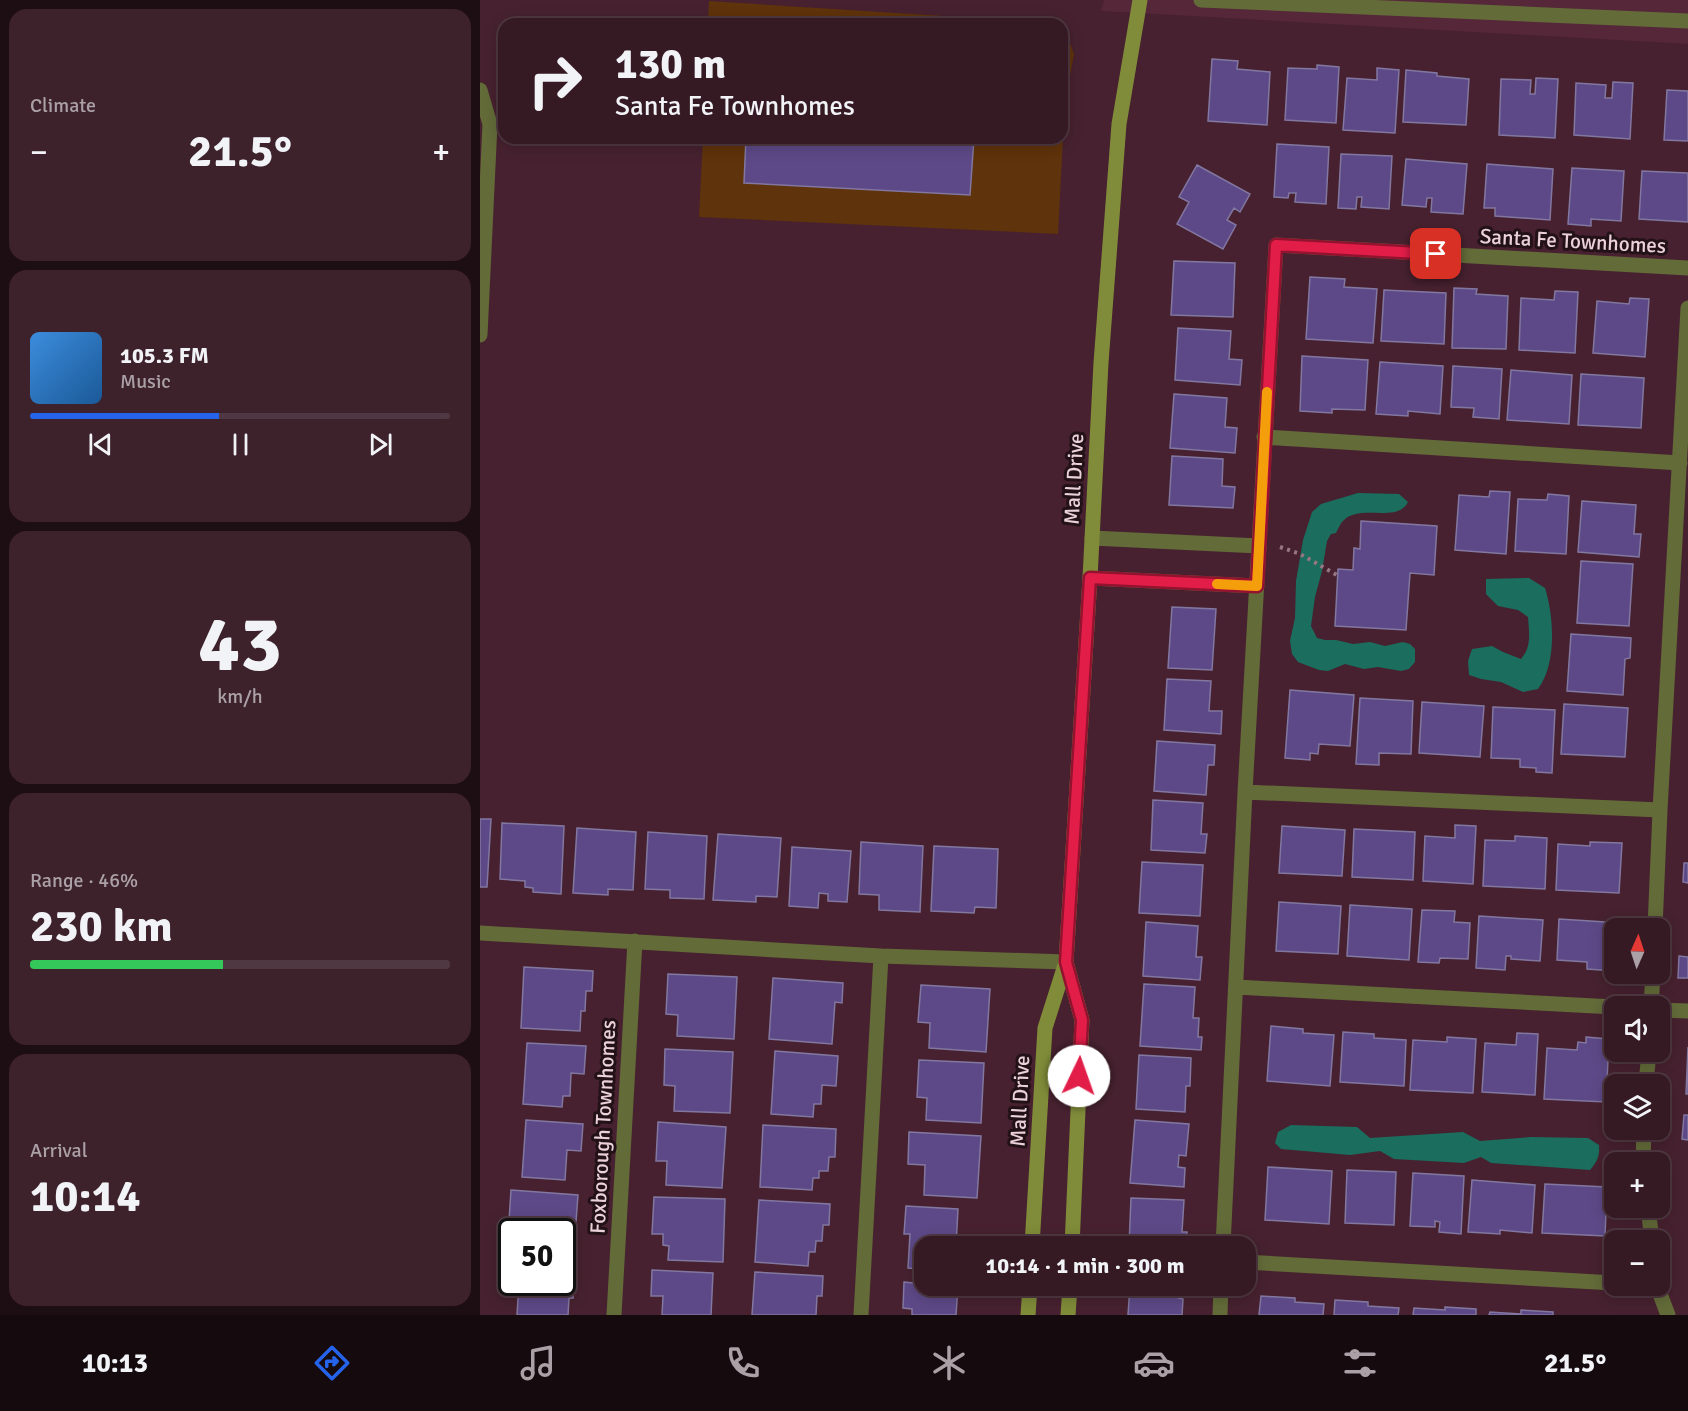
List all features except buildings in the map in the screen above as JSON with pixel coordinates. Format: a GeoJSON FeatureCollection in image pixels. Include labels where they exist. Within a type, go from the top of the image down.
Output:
{"type":"FeatureCollection","features":[{"type":"Feature","properties":{"kind":"main road","name":"Mall Drive"},"geometry":{"type":"LineString","coordinates":[[1033,1236],[1045,1028],[1066,962],[1101,363],[1119,124],[1140,0]]}},
{"type":"Feature","properties":{"kind":"main road","name":"Mall Drive"},"geometry":{"type":"LineString","coordinates":[[1066,962],[1082,1020],[1072,1236]]}},
{"type":"Feature","properties":{"kind":"main road"},"geometry":{"type":"LineString","coordinates":[[1028,1315],[1029,1296]]}},
{"type":"Feature","properties":{"kind":"main road"},"geometry":{"type":"LineString","coordinates":[[1068,1315],[1069,1296]]}},
{"type":"Feature","properties":{"kind":"street"},"geometry":{"type":"LineString","coordinates":[[1201,0],[1688,21]]}},
{"type":"Feature","properties":{"kind":"street"},"geometry":{"type":"LineString","coordinates":[[480,90],[490,124],[480,334]]}},
{"type":"Feature","properties":{"kind":"street","name":"Santa Fe Townhomes"},"geometry":{"type":"LineString","coordinates":[[1264,437],[1276,245],[1688,268]]}},
{"type":"Feature","properties":{"kind":"street"},"geometry":{"type":"LineString","coordinates":[[1655,918],[1688,308]]}},
{"type":"Feature","properties":{"kind":"street"},"geometry":{"type":"LineString","coordinates":[[1224,1236],[1264,437],[1680,463]]}},
{"type":"Feature","properties":{"kind":"street"},"geometry":{"type":"LineString","coordinates":[[1092,538],[1259,546]]}},
{"type":"Feature","properties":{"kind":"street"},"geometry":{"type":"LineString","coordinates":[[1090,578],[1257,586]]}},
{"type":"Feature","properties":{"kind":"street"},"geometry":{"type":"LineString","coordinates":[[1245,792],[1660,810]]}},
{"type":"Feature","properties":{"kind":"street"},"geometry":{"type":"LineString","coordinates":[[480,933],[881,956],[1066,962]]}},
{"type":"Feature","properties":{"kind":"street","name":"Foxborough Townhomes"},"geometry":{"type":"LineString","coordinates":[[614,1315],[635,941]]}},
{"type":"Feature","properties":{"kind":"street"},"geometry":{"type":"LineString","coordinates":[[861,1315],[881,956]]}},
{"type":"Feature","properties":{"kind":"street"},"geometry":{"type":"LineString","coordinates":[[1236,987],[1604,1006]]}},
{"type":"Feature","properties":{"kind":"street"},"geometry":{"type":"LineString","coordinates":[[1670,1010],[1688,1011]]}},
{"type":"Feature","properties":{"kind":"street"},"geometry":{"type":"LineString","coordinates":[[1256,1263],[1604,1282]]}},
{"type":"Feature","properties":{"kind":"street"},"geometry":{"type":"LineString","coordinates":[[1220,1315],[1221,1296]]}},
{"type":"Feature","properties":{"kind":"street"},"geometry":{"type":"LineString","coordinates":[[1661,1296],[1668,1315]]}},
{"type":"Feature","properties":{"kind":"path"},"geometry":{"type":"LineString","coordinates":[[1280,547],[1300,554],[1337,575]]}},
{"type":"Feature","properties":{"kind":"shaded area"},"geometry":{"type":"Polygon","coordinates":[[[1104,0],[1688,0],[1688,44],[1101,11],[1104,0]]]}},
{"type":"Feature","properties":{"kind":"shaded area"},"geometry":{"type":"Polygon","coordinates":[[[709,1],[975,18],[708,18],[709,1]]]}},
{"type":"Feature","properties":{"kind":"shaded area"},"geometry":{"type":"Polygon","coordinates":[[[1068,39],[1074,54],[1068,87],[1068,39]]]}},
{"type":"Feature","properties":{"kind":"shaded area"},"geometry":{"type":"Polygon","coordinates":[[[703,144],[746,144],[744,183],[970,195],[974,144],[1063,144],[1058,234],[699,217],[703,144]]]}},
{"type":"Feature","properties":{"kind":"shaded area"},"geometry":{"type":"Polygon","coordinates":[[[1358,493],[1399,494],[1408,502],[1396,512],[1350,516],[1342,522],[1336,533],[1331,534],[1327,541],[1311,626],[1317,638],[1325,640],[1353,644],[1370,642],[1385,646],[1403,642],[1410,644],[1415,649],[1415,662],[1409,669],[1401,671],[1378,667],[1364,669],[1345,664],[1328,671],[1319,670],[1298,662],[1292,654],[1290,641],[1295,618],[1296,581],[1303,540],[1312,512],[1321,504],[1358,493]]]}},
{"type":"Feature","properties":{"kind":"shaded area"},"geometry":{"type":"Polygon","coordinates":[[[1529,578],[1545,588],[1552,626],[1552,640],[1544,679],[1538,689],[1523,692],[1501,682],[1469,675],[1468,661],[1472,649],[1492,646],[1521,659],[1528,644],[1528,617],[1518,610],[1498,606],[1486,594],[1486,579],[1529,578]]]}},
{"type":"Feature","properties":{"kind":"shaded area"},"geometry":{"type":"Polygon","coordinates":[[[1291,1125],[1357,1127],[1370,1138],[1463,1132],[1480,1141],[1531,1137],[1588,1138],[1599,1145],[1599,1152],[1590,1170],[1491,1163],[1481,1157],[1464,1163],[1394,1159],[1380,1151],[1350,1155],[1281,1149],[1275,1143],[1278,1132],[1291,1125]]]}},
{"type":"Feature","properties":{"kind":"slow traffic"},"geometry":{"type":"LineString","coordinates":[[1217,584],[1257,586],[1267,392]]}},
{"type":"Feature","properties":{"kind":"route"},"geometry":{"type":"LineString","coordinates":[[1079,1076],[1082,1020],[1066,962],[1090,578],[1257,586],[1276,245],[1436,254]]}}]}
